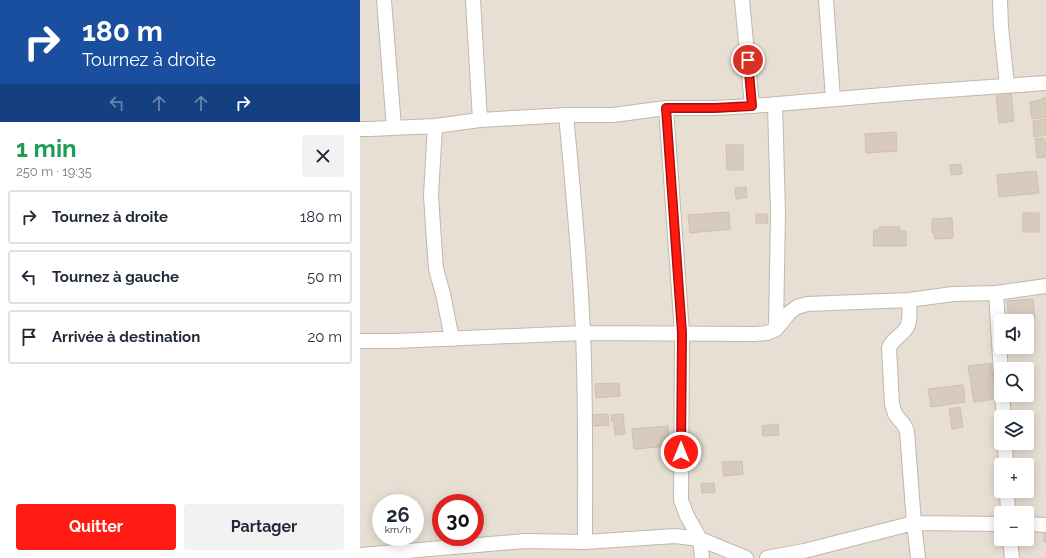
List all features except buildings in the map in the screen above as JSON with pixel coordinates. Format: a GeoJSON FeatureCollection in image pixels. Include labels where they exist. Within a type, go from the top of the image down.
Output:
{"type":"FeatureCollection","features":[{"type":"Feature","properties":{"kind":"street"},"geometry":{"type":"LineString","coordinates":[[384,0],[394,128]]}},
{"type":"Feature","properties":{"kind":"street"},"geometry":{"type":"LineString","coordinates":[[473,0],[480,120]]}},
{"type":"Feature","properties":{"kind":"street"},"geometry":{"type":"LineString","coordinates":[[742,0],[752,106]]}},
{"type":"Feature","properties":{"kind":"street"},"geometry":{"type":"LineString","coordinates":[[826,0],[833,99]]}},
{"type":"Feature","properties":{"kind":"street"},"geometry":{"type":"LineString","coordinates":[[1000,0],[1001,27],[1007,85]]}},
{"type":"Feature","properties":{"kind":"street"},"geometry":{"type":"LineString","coordinates":[[360,129],[436,126],[480,120],[613,115],[666,108],[752,106],[1046,83]]}},
{"type":"Feature","properties":{"kind":"street"},"geometry":{"type":"LineString","coordinates":[[775,104],[778,213],[776,329]]}},
{"type":"Feature","properties":{"kind":"street"},"geometry":{"type":"LineString","coordinates":[[666,108],[682,333],[681,500],[687,516],[700,539],[702,558]]}},
{"type":"Feature","properties":{"kind":"street"},"geometry":{"type":"LineString","coordinates":[[566,116],[577,224],[583,333],[585,542]]}},
{"type":"Feature","properties":{"kind":"street"},"geometry":{"type":"LineString","coordinates":[[436,126],[431,196],[436,269],[443,294],[452,339]]}},
{"type":"Feature","properties":{"kind":"street"},"geometry":{"type":"LineString","coordinates":[[360,341],[452,339],[583,333],[767,333],[776,329],[789,313],[797,307],[807,304],[909,300],[953,294],[996,293],[1046,286]]}},
{"type":"Feature","properties":{"kind":"street"},"geometry":{"type":"LineString","coordinates":[[996,293],[1000,362]]}},
{"type":"Feature","properties":{"kind":"street"},"geometry":{"type":"LineString","coordinates":[[909,300],[908,324],[905,330],[891,343],[889,348],[892,404],[895,414],[907,431],[918,558]]}},
{"type":"Feature","properties":{"kind":"street"},"geometry":{"type":"LineString","coordinates":[[767,558],[805,554],[914,523],[994,524]]}},
{"type":"Feature","properties":{"kind":"street"},"geometry":{"type":"LineString","coordinates":[[1034,524],[1046,525]]}},
{"type":"Feature","properties":{"kind":"street"},"geometry":{"type":"LineString","coordinates":[[360,555],[525,541],[585,542],[675,536],[700,539],[746,558]]}},
{"type":"Feature","properties":{"kind":"street"},"geometry":{"type":"LineString","coordinates":[[1011,546],[1012,558]]}},
{"type":"Feature","properties":{"kind":"shaded area"},"geometry":{"type":"Polygon","coordinates":[[[360,0],[1046,0],[1046,558],[360,558],[360,0]]]}},
{"type":"Feature","properties":{"kind":"route"},"geometry":{"type":"LineString","coordinates":[[681,452],[682,333],[666,108],[752,106],[748,60]]}}]}
